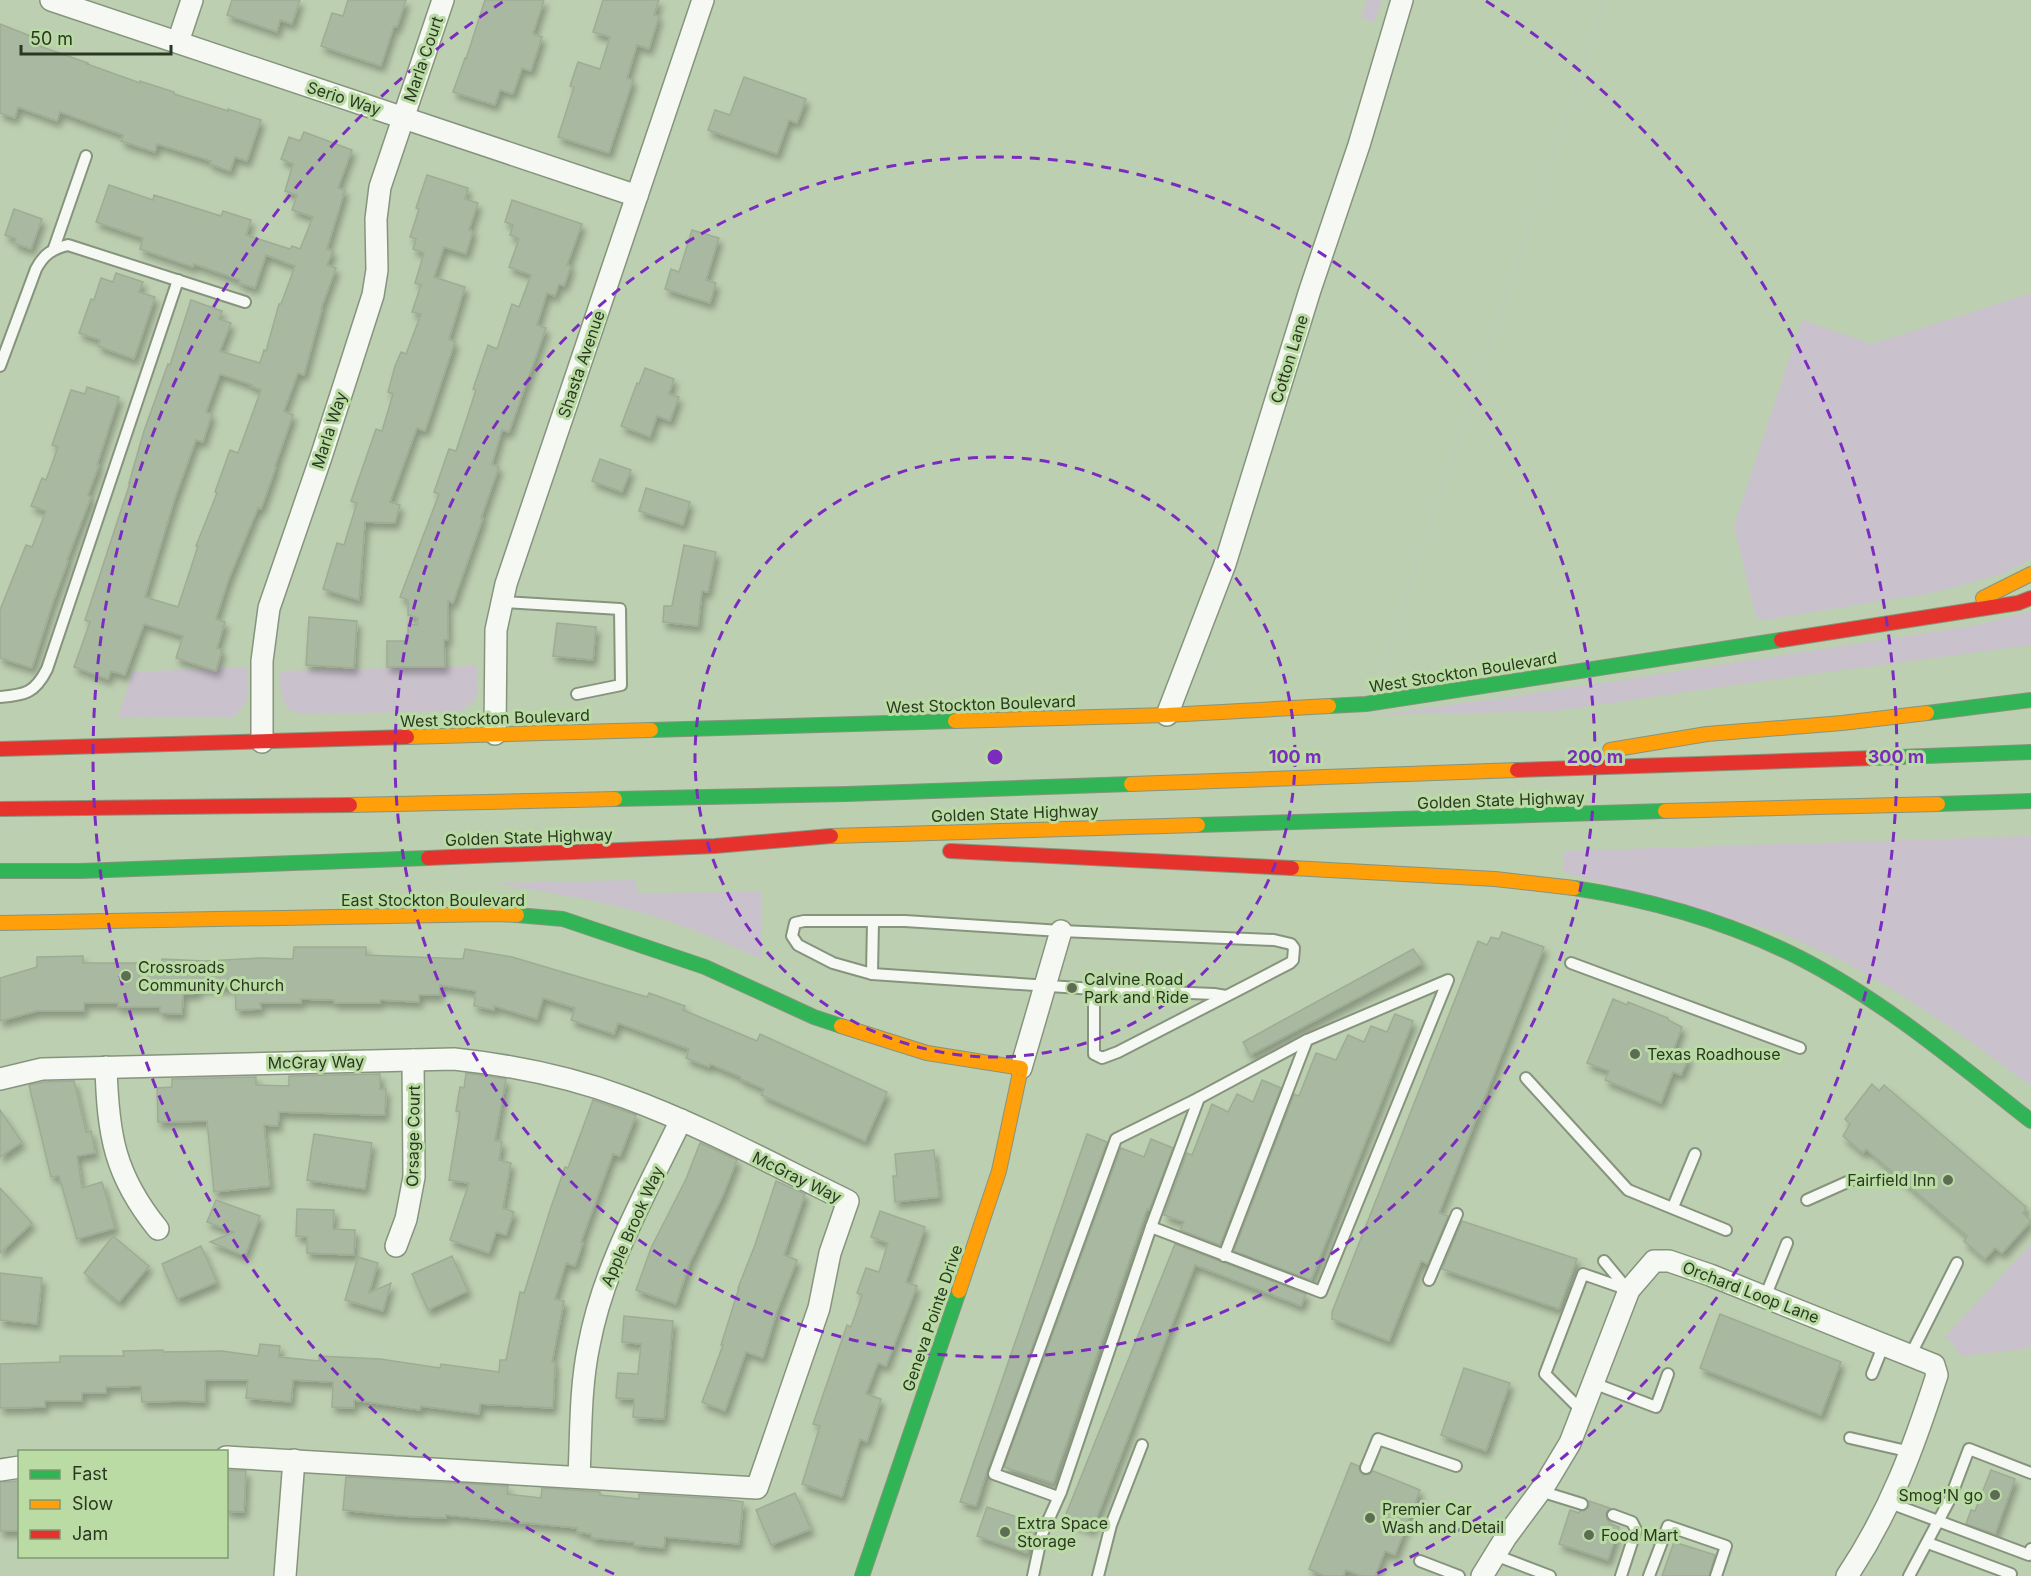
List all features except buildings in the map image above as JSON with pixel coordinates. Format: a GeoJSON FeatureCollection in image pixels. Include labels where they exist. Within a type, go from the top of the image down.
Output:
{"type":"FeatureCollection","features":[{"type":"Feature","properties":{"kind":"main road","name":"West Stockton Boulevard"},"geometry":{"type":"LineString","coordinates":[[1956,611],[2031,574]]}},
{"type":"Feature","properties":{"kind":"main road","name":"West Stockton Boulevard"},"geometry":{"type":"LineString","coordinates":[[0,749],[1167,715],[1366,704],[2018,603],[2031,598]]}},
{"type":"Feature","properties":{"kind":"main road"},"geometry":{"type":"LineString","coordinates":[[1474,772],[1707,734],[1842,723],[2031,700]]}},
{"type":"Feature","properties":{"kind":"main road","name":"Golden State Highway"},"geometry":{"type":"LineString","coordinates":[[0,809],[847,794],[2031,752]]}},
{"type":"Feature","properties":{"kind":"main road","name":"Golden State Highway"},"geometry":{"type":"LineString","coordinates":[[0,871],[80,871],[703,846],[842,835],[2031,801]]}},
{"type":"Feature","properties":{"kind":"main road"},"geometry":{"type":"LineString","coordinates":[[842,835],[928,848],[1491,879],[1579,888],[1635,900],[1738,931],[1794,955],[1829,974],[1916,1032],[2031,1120]]}},
{"type":"Feature","properties":{"kind":"main road","name":"East Stockton Boulevard"},"geometry":{"type":"LineString","coordinates":[[0,923],[498,914],[563,919],[705,967],[814,1017],[927,1053],[1021,1068]]}},
{"type":"Feature","properties":{"kind":"main road","name":"Geneva Pointe Drive"},"geometry":{"type":"LineString","coordinates":[[862,1576],[999,1171],[1021,1068]]}},
{"type":"Feature","properties":{"kind":"street","name":"Serio Way"},"geometry":{"type":"LineString","coordinates":[[51,0],[637,196]]}},
{"type":"Feature","properties":{"kind":"street"},"geometry":{"type":"LineString","coordinates":[[178,42],[192,0]]}},
{"type":"Feature","properties":{"kind":"street","name":"Marla Court"},"geometry":{"type":"LineString","coordinates":[[403,118],[443,0]]}},
{"type":"Feature","properties":{"kind":"street","name":"Shasta Avenue"},"geometry":{"type":"LineString","coordinates":[[495,734],[496,630],[502,602],[703,0]]}},
{"type":"Feature","properties":{"kind":"street","name":"Cotton Lane"},"geometry":{"type":"LineString","coordinates":[[1167,715],[1225,564],[1310,290],[1363,134],[1402,0]]}},
{"type":"Feature","properties":{"kind":"street","name":"Marla Way"},"geometry":{"type":"LineString","coordinates":[[262,742],[263,650],[269,608],[373,295],[377,270],[376,219],[380,187],[403,118]]}},
{"type":"Feature","properties":{"kind":"street"},"geometry":{"type":"LineString","coordinates":[[1021,1068],[1061,931]]}},
{"type":"Feature","properties":{"kind":"street","name":"McGray Way"},"geometry":{"type":"LineString","coordinates":[[0,1079],[42,1069],[454,1059],[478,1062],[567,1080],[625,1097],[681,1120],[848,1201],[830,1253],[819,1308],[757,1488],[228,1456]]}},
{"type":"Feature","properties":{"kind":"street","name":"Orsage Court"},"geometry":{"type":"LineString","coordinates":[[396,1246],[406,1219],[414,1177],[413,1060]]}},
{"type":"Feature","properties":{"kind":"street"},"geometry":{"type":"LineString","coordinates":[[106,1067],[108,1115],[114,1149],[132,1192],[158,1228]]}},
{"type":"Feature","properties":{"kind":"street","name":"Apple Brook Way"},"geometry":{"type":"LineString","coordinates":[[579,1477],[588,1345],[601,1296],[620,1248],[681,1120]]}},
{"type":"Feature","properties":{"kind":"street","name":"Orchard Loop Lane"},"geometry":{"type":"LineString","coordinates":[[1482,1576],[1570,1443],[1629,1290],[1654,1261],[1669,1261],[1911,1354],[1934,1365],[1937,1375],[1912,1452],[1890,1503],[1864,1551],[1847,1576]]}},
{"type":"Feature","properties":{"kind":"street"},"geometry":{"type":"LineString","coordinates":[[285,1576],[294,1460]]}},
{"type":"Feature","properties":{"kind":"street"},"geometry":{"type":"LineString","coordinates":[[0,1470],[18,1467]]}},
{"type":"Feature","properties":{"kind":"lane"},"geometry":{"type":"LineString","coordinates":[[54,248],[86,156]]}},
{"type":"Feature","properties":{"kind":"lane"},"geometry":{"type":"LineString","coordinates":[[0,366],[36,269],[43,256],[54,248],[68,246],[246,302]]}},
{"type":"Feature","properties":{"kind":"lane"},"geometry":{"type":"LineString","coordinates":[[0,697],[27,693],[40,684],[47,669],[178,280]]}},
{"type":"Feature","properties":{"kind":"lane"},"geometry":{"type":"LineString","coordinates":[[502,602],[620,609],[621,685],[577,694]]}},
{"type":"Feature","properties":{"kind":"lane"},"geometry":{"type":"LineString","coordinates":[[1094,989],[1094,1054],[1102,1058],[1118,1052],[1290,963],[1293,960],[1294,948],[1291,944],[1274,940],[873,921],[804,921],[795,923],[792,936],[798,945],[833,963],[872,974],[1094,989],[1214,993],[1226,996]]}},
{"type":"Feature","properties":{"kind":"lane"},"geometry":{"type":"LineString","coordinates":[[872,974],[873,921]]}},
{"type":"Feature","properties":{"kind":"lane"},"geometry":{"type":"LineString","coordinates":[[1571,963],[1800,1047]]}},
{"type":"Feature","properties":{"kind":"lane"},"geometry":{"type":"LineString","coordinates":[[1058,1497],[994,1474],[1116,1139],[1307,1040],[1448,980],[1321,1292],[1151,1227]]}},
{"type":"Feature","properties":{"kind":"lane"},"geometry":{"type":"LineString","coordinates":[[1224,1256],[1307,1040]]}},
{"type":"Feature","properties":{"kind":"lane"},"geometry":{"type":"LineString","coordinates":[[1526,1078],[1628,1190],[1726,1230]]}},
{"type":"Feature","properties":{"kind":"lane"},"geometry":{"type":"LineString","coordinates":[[1033,1576],[1042,1534],[1058,1497],[1151,1227],[1199,1098]]}},
{"type":"Feature","properties":{"kind":"lane"},"geometry":{"type":"LineString","coordinates":[[1673,1207],[1695,1154]]}},
{"type":"Feature","properties":{"kind":"lane"},"geometry":{"type":"LineString","coordinates":[[1807,1200],[1854,1179]]}},
{"type":"Feature","properties":{"kind":"lane"},"geometry":{"type":"LineString","coordinates":[[1429,1280],[1457,1214]]}},
{"type":"Feature","properties":{"kind":"lane"},"geometry":{"type":"LineString","coordinates":[[1765,1297],[1787,1243]]}},
{"type":"Feature","properties":{"kind":"lane"},"geometry":{"type":"LineString","coordinates":[[1604,1261],[1629,1290]]}},
{"type":"Feature","properties":{"kind":"lane"},"geometry":{"type":"LineString","coordinates":[[1911,1354],[1957,1263]]}},
{"type":"Feature","properties":{"kind":"lane"},"geometry":{"type":"LineString","coordinates":[[1582,1411],[1545,1374],[1560,1330],[1583,1274],[1629,1290]]}},
{"type":"Feature","properties":{"kind":"lane"},"geometry":{"type":"LineString","coordinates":[[1872,1374],[1884,1344]]}},
{"type":"Feature","properties":{"kind":"lane"},"geometry":{"type":"LineString","coordinates":[[1593,1383],[1656,1407],[1668,1374]]}},
{"type":"Feature","properties":{"kind":"lane"},"geometry":{"type":"LineString","coordinates":[[1850,1438],[1912,1452]]}},
{"type":"Feature","properties":{"kind":"lane"},"geometry":{"type":"LineString","coordinates":[[1366,1468],[1378,1439],[1456,1466]]}},
{"type":"Feature","properties":{"kind":"lane"},"geometry":{"type":"LineString","coordinates":[[1098,1576],[1111,1526],[1142,1445]]}},
{"type":"Feature","properties":{"kind":"lane"},"geometry":{"type":"LineString","coordinates":[[1909,1576],[1940,1521],[1969,1449],[2031,1473]]}},
{"type":"Feature","properties":{"kind":"lane"},"geometry":{"type":"LineString","coordinates":[[1540,1491],[1582,1504]]}},
{"type":"Feature","properties":{"kind":"lane"},"geometry":{"type":"LineString","coordinates":[[1890,1503],[2029,1555],[2031,1549]]}},
{"type":"Feature","properties":{"kind":"lane"},"geometry":{"type":"LineString","coordinates":[[1613,1515],[1632,1522],[1636,1530],[1621,1576]]}},
{"type":"Feature","properties":{"kind":"lane"},"geometry":{"type":"LineString","coordinates":[[1649,1576],[1668,1526],[1726,1546],[1716,1576]]}},
{"type":"Feature","properties":{"kind":"lane"},"geometry":{"type":"LineString","coordinates":[[1928,1543],[2011,1574]]}},
{"type":"Feature","properties":{"kind":"lane"},"geometry":{"type":"LineString","coordinates":[[1495,1555],[1550,1576]]}},
{"type":"Feature","properties":{"kind":"lane"},"geometry":{"type":"LineString","coordinates":[[1420,1561],[1459,1576]]}},
{"type":"Feature","properties":{"kind":"lane"},"geometry":{"type":"LineString","coordinates":[[1517,1576],[1522,1565]]}},
{"type":"Feature","properties":{"kind":"path"},"geometry":{"type":"LineString","coordinates":[[1379,675],[1604,0]]}},
{"type":"Feature","properties":{"kind":"shaded area"},"geometry":{"type":"Polygon","coordinates":[[[1367,0],[1382,0],[1374,23],[1361,17],[1367,0]]]}},
{"type":"Feature","properties":{"kind":"shaded area"},"geometry":{"type":"Polygon","coordinates":[[[2031,293],[2031,559],[2003,574],[1931,593],[1764,620],[1756,617],[1734,526],[1802,320],[1872,344],[2031,293]]]}},
{"type":"Feature","properties":{"kind":"shaded area"},"geometry":{"type":"Polygon","coordinates":[[[2031,611],[2031,645],[1555,711],[1375,715],[1529,694],[1978,625],[2031,611]]]}},
{"type":"Feature","properties":{"kind":"shaded area"},"geometry":{"type":"Polygon","coordinates":[[[477,666],[478,693],[467,707],[460,711],[301,714],[288,709],[281,696],[280,671],[477,666]]]}},
{"type":"Feature","properties":{"kind":"shaded area"},"geometry":{"type":"Polygon","coordinates":[[[247,667],[248,695],[244,705],[233,717],[118,718],[132,672],[247,667]]]}},
{"type":"Feature","properties":{"kind":"shaded area"},"geometry":{"type":"Polygon","coordinates":[[[2031,836],[2031,1086],[1956,1031],[1849,964],[1781,933],[1564,872],[1564,851],[2031,836]]]}},
{"type":"Feature","properties":{"kind":"shaded area"},"geometry":{"type":"Polygon","coordinates":[[[636,880],[637,893],[761,892],[762,959],[714,938],[632,910],[580,898],[491,883],[636,880]]]}},
{"type":"Feature","properties":{"kind":"shaded area"},"geometry":{"type":"Polygon","coordinates":[[[2031,1244],[2031,1346],[2024,1349],[1961,1356],[1945,1337],[2031,1244]]]}},
{"type":"Feature","properties":{"kind":"traffic: fast"},"geometry":{"type":"LineString","coordinates":[[1329,706],[1366,704],[1781,640]]}},
{"type":"Feature","properties":{"kind":"traffic: fast"},"geometry":{"type":"LineString","coordinates":[[1927,713],[2031,700]]}},
{"type":"Feature","properties":{"kind":"traffic: fast"},"geometry":{"type":"LineString","coordinates":[[651,730],[955,721]]}},
{"type":"Feature","properties":{"kind":"traffic: fast"},"geometry":{"type":"LineString","coordinates":[[1874,758],[2031,752]]}},
{"type":"Feature","properties":{"kind":"traffic: fast"},"geometry":{"type":"LineString","coordinates":[[615,799],[1131,784]]}},
{"type":"Feature","properties":{"kind":"traffic: fast"},"geometry":{"type":"LineString","coordinates":[[1938,804],[2031,801]]}},
{"type":"Feature","properties":{"kind":"traffic: fast"},"geometry":{"type":"LineString","coordinates":[[1198,825],[1665,811]]}},
{"type":"Feature","properties":{"kind":"traffic: fast"},"geometry":{"type":"LineString","coordinates":[[0,871],[80,871],[428,858]]}},
{"type":"Feature","properties":{"kind":"traffic: fast"},"geometry":{"type":"LineString","coordinates":[[1574,888],[1632,899],[1690,914],[1746,934],[1800,958],[1861,993],[1890,1013],[1948,1055],[2031,1121]]}},
{"type":"Feature","properties":{"kind":"traffic: fast"},"geometry":{"type":"LineString","coordinates":[[517,915],[563,919],[705,967],[814,1017],[841,1026]]}},
{"type":"Feature","properties":{"kind":"traffic: fast"},"geometry":{"type":"LineString","coordinates":[[862,1576],[959,1291]]}},
{"type":"Feature","properties":{"kind":"traffic: slow"},"geometry":{"type":"LineString","coordinates":[[1983,598],[2031,574]]}},
{"type":"Feature","properties":{"kind":"traffic: slow"},"geometry":{"type":"LineString","coordinates":[[955,721],[1167,715],[1329,706]]}},
{"type":"Feature","properties":{"kind":"traffic: slow"},"geometry":{"type":"LineString","coordinates":[[1610,750],[1707,734],[1842,723],[1927,713]]}},
{"type":"Feature","properties":{"kind":"traffic: slow"},"geometry":{"type":"LineString","coordinates":[[407,737],[651,730]]}},
{"type":"Feature","properties":{"kind":"traffic: slow"},"geometry":{"type":"LineString","coordinates":[[1131,784],[1517,770]]}},
{"type":"Feature","properties":{"kind":"traffic: slow"},"geometry":{"type":"LineString","coordinates":[[350,805],[615,799]]}},
{"type":"Feature","properties":{"kind":"traffic: slow"},"geometry":{"type":"LineString","coordinates":[[1665,811],[1938,804]]}},
{"type":"Feature","properties":{"kind":"traffic: slow"},"geometry":{"type":"LineString","coordinates":[[831,836],[1198,825]]}},
{"type":"Feature","properties":{"kind":"traffic: slow"},"geometry":{"type":"LineString","coordinates":[[1292,868],[1495,879],[1574,888]]}},
{"type":"Feature","properties":{"kind":"traffic: slow"},"geometry":{"type":"LineString","coordinates":[[0,923],[517,915]]}},
{"type":"Feature","properties":{"kind":"traffic: slow"},"geometry":{"type":"LineString","coordinates":[[841,1026],[927,1053],[1021,1068],[999,1171],[959,1291]]}},
{"type":"Feature","properties":{"kind":"traffic: jam"},"geometry":{"type":"LineString","coordinates":[[1781,640],[2018,603],[2031,598]]}},
{"type":"Feature","properties":{"kind":"traffic: jam"},"geometry":{"type":"LineString","coordinates":[[0,749],[407,737]]}},
{"type":"Feature","properties":{"kind":"traffic: jam"},"geometry":{"type":"LineString","coordinates":[[1517,770],[1874,758]]}},
{"type":"Feature","properties":{"kind":"traffic: jam"},"geometry":{"type":"LineString","coordinates":[[0,809],[350,805]]}},
{"type":"Feature","properties":{"kind":"traffic: jam"},"geometry":{"type":"LineString","coordinates":[[428,858],[715,846],[831,836]]}},
{"type":"Feature","properties":{"kind":"traffic: jam"},"geometry":{"type":"LineString","coordinates":[[950,851],[1292,868]]}},
{"type":"Feature","properties":{"kind":"place","name":"Crossroads Community Church"},"geometry":{"type":"Point","coordinates":[126,976]}},
{"type":"Feature","properties":{"kind":"place","name":"Calvine Road Park and Ride"},"geometry":{"type":"Point","coordinates":[1072,988]}},
{"type":"Feature","properties":{"kind":"place","name":"Texas Roadhouse"},"geometry":{"type":"Point","coordinates":[1635,1054]}},
{"type":"Feature","properties":{"kind":"place","name":"Fairfield Inn"},"geometry":{"type":"Point","coordinates":[1948,1180]}},
{"type":"Feature","properties":{"kind":"place","name":"Smog'N go"},"geometry":{"type":"Point","coordinates":[1995,1495]}},
{"type":"Feature","properties":{"kind":"place","name":"Premier Car Wash and Detail"},"geometry":{"type":"Point","coordinates":[1370,1518]}},
{"type":"Feature","properties":{"kind":"place","name":"Extra Space Storage"},"geometry":{"type":"Point","coordinates":[1005,1532]}},
{"type":"Feature","properties":{"kind":"place","name":"Food Mart"},"geometry":{"type":"Point","coordinates":[1589,1535]}}]}
